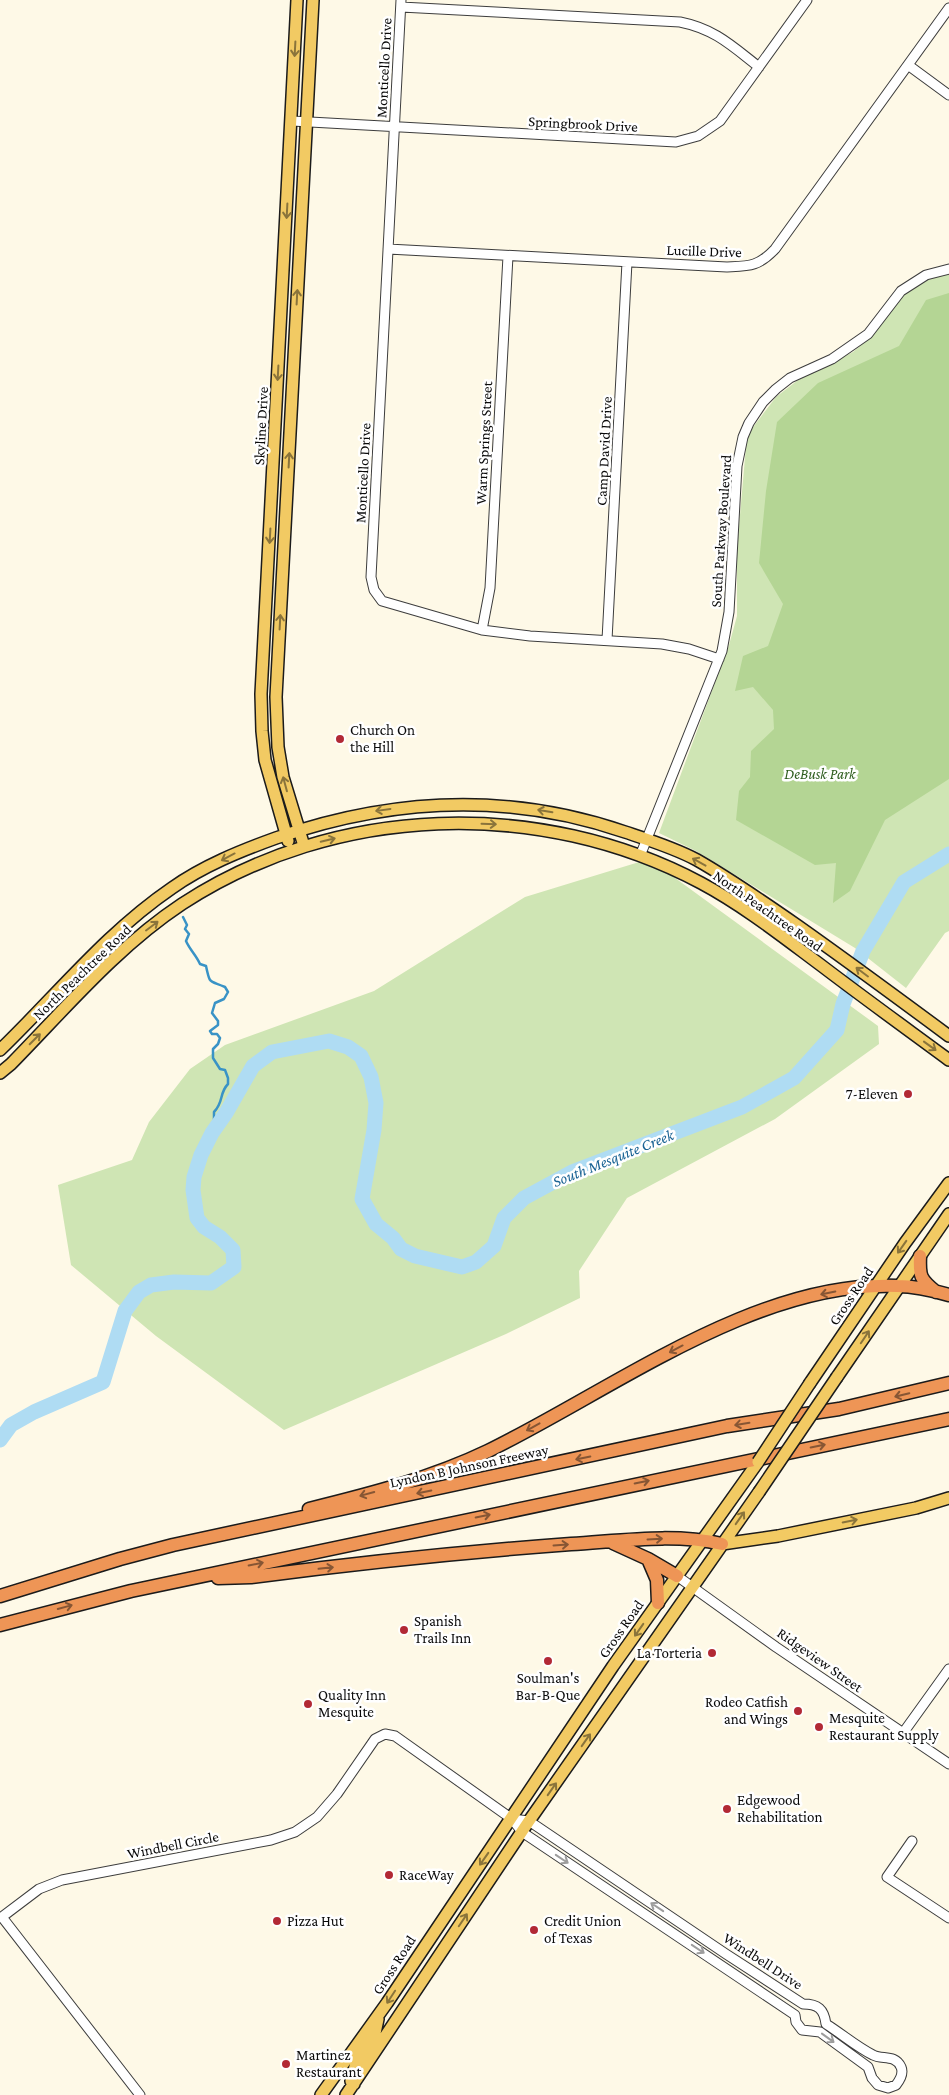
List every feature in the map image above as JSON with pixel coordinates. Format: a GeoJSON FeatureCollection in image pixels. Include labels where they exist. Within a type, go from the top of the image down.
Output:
{"type":"FeatureCollection","features":[{"type":"Feature","properties":{"kind":"highway"},"geometry":{"type":"LineString","coordinates":[[920,1256],[921,1275],[924,1281],[936,1292]]}},
{"type":"Feature","properties":{"kind":"highway"},"geometry":{"type":"LineString","coordinates":[[173,1545],[382,1490],[429,1475],[486,1452],[514,1438],[675,1349],[740,1319],[804,1298],[852,1288],[876,1286],[899,1286],[949,1295]]}},
{"type":"Feature","properties":{"kind":"highway","name":"Lyndon B Johnson Freeway"},"geometry":{"type":"LineString","coordinates":[[5,1594],[173,1545],[727,1426],[839,1409],[949,1383]]}},
{"type":"Feature","properties":{"kind":"highway"},"geometry":{"type":"LineString","coordinates":[[0,1625],[130,1591],[949,1419]]}},
{"type":"Feature","properties":{"kind":"highway"},"geometry":{"type":"LineString","coordinates":[[191,1578],[251,1578],[513,1548],[678,1538],[722,1544]]}},
{"type":"Feature","properties":{"kind":"highway"},"geometry":{"type":"LineString","coordinates":[[608,1542],[648,1559],[677,1576]]}},
{"type":"Feature","properties":{"kind":"highway"},"geometry":{"type":"LineString","coordinates":[[648,1559],[657,1580],[658,1603]]}},
{"type":"Feature","properties":{"kind":"main road","name":"Skyline Drive"},"geometry":{"type":"LineString","coordinates":[[291,850],[265,760],[261,694],[298,0]]}},
{"type":"Feature","properties":{"kind":"main road","name":"Skyline Drive"},"geometry":{"type":"LineString","coordinates":[[304,846],[283,777],[278,747],[276,716],[313,0]]}},
{"type":"Feature","properties":{"kind":"main road"},"geometry":{"type":"LineString","coordinates":[[276,431],[290,431]]}},
{"type":"Feature","properties":{"kind":"main road","name":"North Peachtree Road"},"geometry":{"type":"LineString","coordinates":[[0,1050],[110,936],[173,887],[239,851],[286,834],[353,815],[385,809],[464,804],[502,806],[566,814],[647,839],[695,860],[746,890],[949,1036]]}},
{"type":"Feature","properties":{"kind":"main road","name":"North Peachtree Road"},"geometry":{"type":"LineString","coordinates":[[0,1073],[123,950],[182,905],[245,869],[291,850],[388,828],[432,823],[528,827],[599,842],[659,863],[702,883],[760,920],[949,1060]]}},
{"type":"Feature","properties":{"kind":"main road"},"geometry":{"type":"LineString","coordinates":[[110,936],[123,950]]}},
{"type":"Feature","properties":{"kind":"main road"},"geometry":{"type":"LineString","coordinates":[[906,1028],[918,1014]]}},
{"type":"Feature","properties":{"kind":"main road","name":"Gross Road"},"geometry":{"type":"LineString","coordinates":[[321,2095],[379,2015],[658,1603],[735,1496],[876,1286],[949,1183]]}},
{"type":"Feature","properties":{"kind":"main road"},"geometry":{"type":"LineString","coordinates":[[346,2095],[522,1832],[693,1588],[948,1216],[931,1207]]}},
{"type":"Feature","properties":{"kind":"main road"},"geometry":{"type":"LineString","coordinates":[[722,1544],[778,1536],[916,1508],[949,1498]]}},
{"type":"Feature","properties":{"kind":"main road"},"geometry":{"type":"LineString","coordinates":[[584,1712],[598,1723]]}},
{"type":"Feature","properties":{"kind":"main road"},"geometry":{"type":"LineString","coordinates":[[354,2084],[351,2081],[353,2070],[374,2038],[379,2015]]}},
{"type":"Feature","properties":{"kind":"street","name":"Springbrook Drive"},"geometry":{"type":"LineString","coordinates":[[292,121],[676,142],[698,136],[720,121],[807,0]]}},
{"type":"Feature","properties":{"kind":"street"},"geometry":{"type":"LineString","coordinates":[[401,4],[680,22],[699,26],[718,35],[759,67]]}},
{"type":"Feature","properties":{"kind":"street","name":"Monticello Drive"},"geometry":{"type":"LineString","coordinates":[[401,4],[372,576],[374,590],[382,601],[482,630],[513,635],[668,644],[719,660]]}},
{"type":"Feature","properties":{"kind":"street","name":"Lucille Drive"},"geometry":{"type":"LineString","coordinates":[[388,249],[726,267],[752,266],[764,260],[775,249],[949,8]]}},
{"type":"Feature","properties":{"kind":"street"},"geometry":{"type":"LineString","coordinates":[[908,64],[949,95]]}},
{"type":"Feature","properties":{"kind":"street","name":"Warm Springs Street"},"geometry":{"type":"LineString","coordinates":[[482,630],[490,588],[508,256]]}},
{"type":"Feature","properties":{"kind":"street","name":"Camp David Drive"},"geometry":{"type":"LineString","coordinates":[[607,640],[627,262]]}},
{"type":"Feature","properties":{"kind":"street","name":"South Parkway Boulevard"},"geometry":{"type":"LineString","coordinates":[[640,856],[719,660],[729,612],[737,466],[743,437],[749,423],[776,388],[790,378],[832,359],[868,334],[901,291],[926,275],[949,268]]}},
{"type":"Feature","properties":{"kind":"street","name":"Ridgeview Street"},"geometry":{"type":"LineString","coordinates":[[677,1576],[949,1764]]}},
{"type":"Feature","properties":{"kind":"street"},"geometry":{"type":"LineString","coordinates":[[903,1733],[949,1669]]}},
{"type":"Feature","properties":{"kind":"street","name":"Windbell Circle"},"geometry":{"type":"LineString","coordinates":[[140,2095],[2,1918],[32,1894],[62,1880],[271,1840],[295,1832],[325,1809],[372,1742],[385,1734],[395,1736],[512,1819]]}},
{"type":"Feature","properties":{"kind":"street","name":"Windbell Drive"},"geometry":{"type":"LineString","coordinates":[[512,1819],[530,1821],[803,2004],[812,2004],[820,2008],[825,2015],[826,2024],[875,2056],[895,2060],[901,2067],[902,2077],[896,2085],[888,2088],[878,2085],[872,2078],[868,2067],[820,2032],[802,2030],[796,2022],[795,2015],[522,1832],[512,1819]]}},
{"type":"Feature","properties":{"kind":"street"},"geometry":{"type":"LineString","coordinates":[[912,1841],[887,1877],[949,1918]]}},
{"type":"Feature","properties":{"kind":"green space","name":"DeBusk Park"},"geometry":{"type":"Polygon","coordinates":[[[944,273],[949,273],[949,931],[945,933],[906,988],[855,948],[696,851],[659,833],[729,645],[737,616],[737,549],[747,435],[776,397],[798,380],[853,352],[866,341],[903,295],[918,283],[944,273]]]}},
{"type":"Feature","properties":{"kind":"green space","name":"DeBusk Park"},"geometry":{"type":"Polygon","coordinates":[[[949,293],[949,779],[885,820],[850,891],[833,903],[836,863],[815,865],[736,820],[739,791],[750,777],[751,751],[774,729],[773,710],[753,687],[735,691],[743,656],[768,646],[783,604],[759,563],[766,491],[777,422],[818,383],[899,346],[926,300],[949,293]]]}},
{"type":"Feature","properties":{"kind":"green space"},"geometry":{"type":"Polygon","coordinates":[[[649,859],[878,1026],[879,1044],[775,1119],[627,1198],[579,1271],[580,1298],[506,1334],[284,1430],[156,1336],[71,1265],[58,1185],[132,1160],[149,1122],[190,1069],[225,1045],[374,991],[525,897],[649,859]]]}},
{"type":"Feature","properties":{"kind":"waterway","name":"South Mesquite Creek"},"geometry":{"type":"LineString","coordinates":[[0,1440],[11,1425],[34,1412],[103,1382],[125,1311],[139,1292],[151,1285],[174,1282],[211,1283],[234,1267],[233,1250],[220,1237],[204,1227],[197,1218],[193,1190],[194,1177],[201,1155],[212,1133],[226,1113],[253,1066],[272,1052],[329,1041],[348,1047],[361,1056],[371,1077],[376,1103],[374,1130],[362,1199],[376,1224],[393,1238],[401,1249],[415,1256],[462,1267],[476,1262],[494,1246],[504,1218],[524,1198],[572,1172],[742,1107],[794,1078],[837,1030],[843,1004],[863,951],[904,882],[949,854]]}},
{"type":"Feature","properties":{"kind":"waterway"},"geometry":{"type":"LineString","coordinates":[[183,917],[187,925],[185,929],[189,934],[186,941],[189,947],[200,964],[206,966],[211,981],[225,987],[228,992],[224,999],[215,1003],[212,1013],[218,1021],[218,1025],[210,1031],[212,1034],[217,1034],[220,1038],[218,1044],[213,1049],[213,1058],[220,1069],[225,1070],[228,1078],[228,1084],[214,1112],[214,1130]]}},
{"type":"Feature","properties":{"kind":"place","name":"Church On the Hill"},"geometry":{"type":"Point","coordinates":[340,739]}},
{"type":"Feature","properties":{"kind":"place","name":"7-Eleven"},"geometry":{"type":"Point","coordinates":[908,1094]}},
{"type":"Feature","properties":{"kind":"place","name":"Spanish Trails Inn"},"geometry":{"type":"Point","coordinates":[404,1630]}},
{"type":"Feature","properties":{"kind":"place","name":"La Torteria"},"geometry":{"type":"Point","coordinates":[712,1653]}},
{"type":"Feature","properties":{"kind":"place","name":"Soulman's Bar-B-Que"},"geometry":{"type":"Point","coordinates":[548,1661]}},
{"type":"Feature","properties":{"kind":"place","name":"Quality Inn Mesquite"},"geometry":{"type":"Point","coordinates":[308,1704]}},
{"type":"Feature","properties":{"kind":"place","name":"Rodeo Catfish and Wings"},"geometry":{"type":"Point","coordinates":[798,1711]}},
{"type":"Feature","properties":{"kind":"place","name":"Mesquite Restaurant Supply"},"geometry":{"type":"Point","coordinates":[819,1727]}},
{"type":"Feature","properties":{"kind":"place","name":"Edgewood Rehabilitation"},"geometry":{"type":"Point","coordinates":[727,1809]}},
{"type":"Feature","properties":{"kind":"place","name":"RaceWay"},"geometry":{"type":"Point","coordinates":[389,1875]}},
{"type":"Feature","properties":{"kind":"place","name":"Pizza Hut"},"geometry":{"type":"Point","coordinates":[277,1921]}},
{"type":"Feature","properties":{"kind":"place","name":"Credit Union of Texas"},"geometry":{"type":"Point","coordinates":[534,1930]}},
{"type":"Feature","properties":{"kind":"place","name":"Martinez Restaurant"},"geometry":{"type":"Point","coordinates":[286,2064]}}]}
